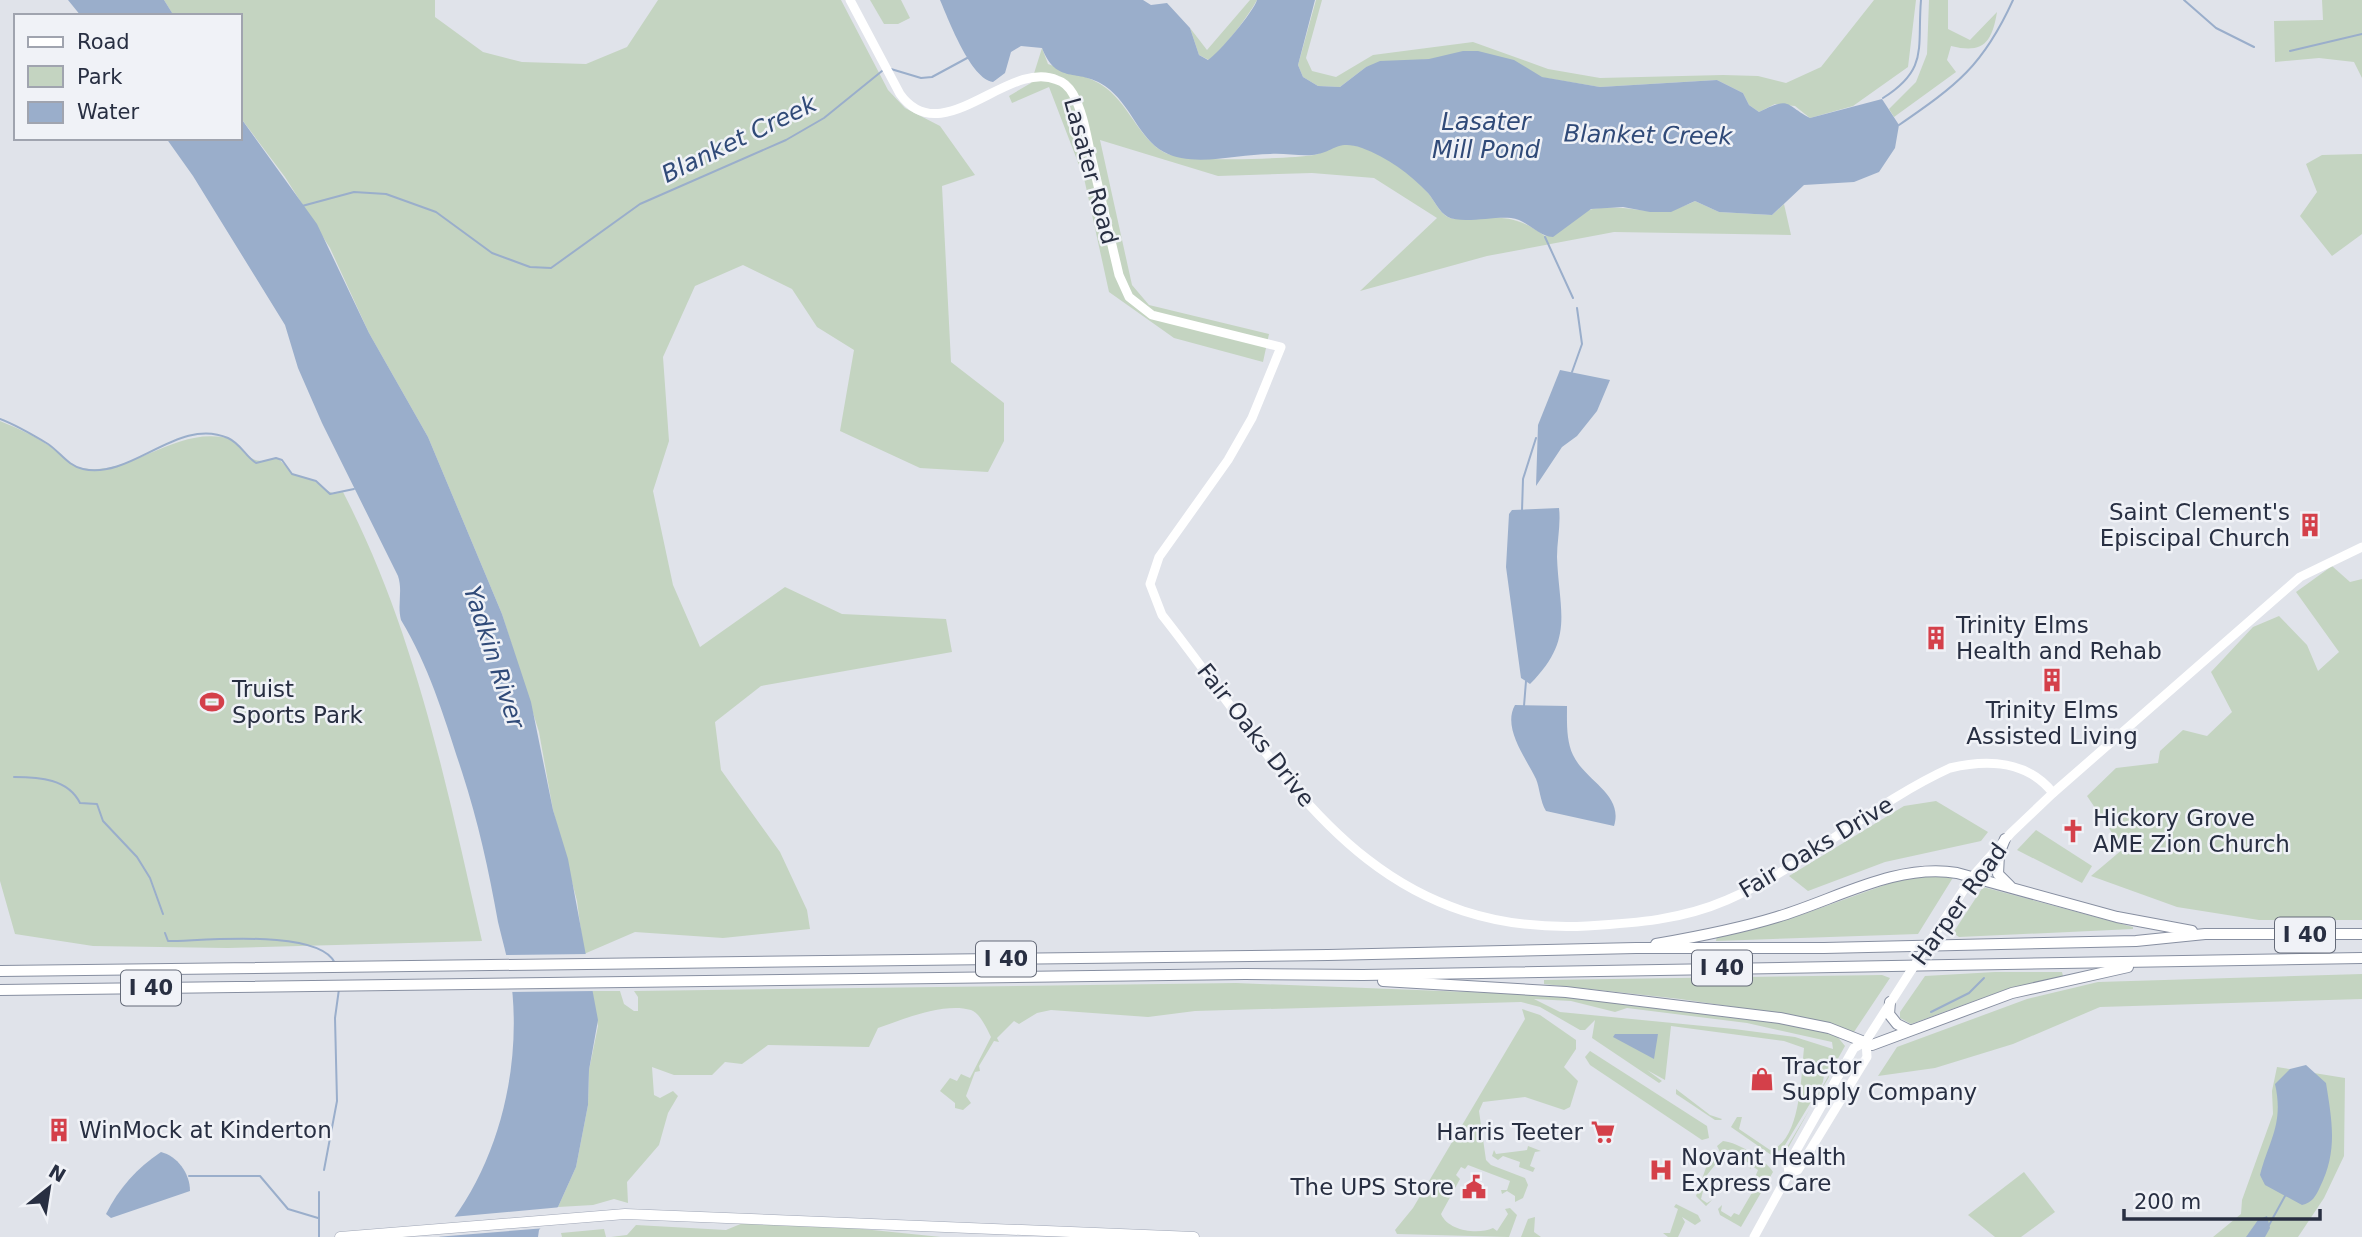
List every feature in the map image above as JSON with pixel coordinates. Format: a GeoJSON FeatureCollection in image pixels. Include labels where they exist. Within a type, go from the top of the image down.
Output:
{"type":"FeatureCollection","features":[{"type":"Feature","properties":{"kind":"highway"},"geometry":{"type":"LineString","coordinates":[[2005,839],[1999,854],[1997,874],[2001,881],[2012,887]]}},
{"type":"Feature","properties":{"kind":"highway"},"geometry":{"type":"LineString","coordinates":[[1636,948],[1773,919],[1914,870],[1942,870],[2146,925],[2204,934]]}},
{"type":"Feature","properties":{"kind":"highway","name":"I 40"},"geometry":{"type":"LineString","coordinates":[[0,971],[1919,946],[2136,941],[2204,934],[2362,934]]}},
{"type":"Feature","properties":{"kind":"highway","name":"I 40"},"geometry":{"type":"LineString","coordinates":[[0,990],[1363,975],[1989,963],[2140,964],[2362,958]]}},
{"type":"Feature","properties":{"kind":"highway"},"geometry":{"type":"LineString","coordinates":[[1363,975],[1381,981],[1566,992],[1780,1018],[1818,1025],[1878,1044],[1909,1030],[2039,985],[2140,964]]}},
{"type":"Feature","properties":{"kind":"highway"},"geometry":{"type":"LineString","coordinates":[[1890,1002],[1889,1014],[1897,1024],[1909,1030]]}},
{"type":"Feature","properties":{"kind":"main road"},"geometry":{"type":"LineString","coordinates":[[340,1237],[597,1214],[1194,1237]]}},
{"type":"Feature","properties":{"kind":"street","name":"Lasater Road"},"geometry":{"type":"LineString","coordinates":[[850,0],[893,83],[910,105],[936,113],[950,112],[1031,78],[1049,77],[1064,83],[1072,91],[1083,121],[1119,275],[1129,297],[1152,315],[1281,347]]}},
{"type":"Feature","properties":{"kind":"street","name":"Fair Oaks Drive"},"geometry":{"type":"LineString","coordinates":[[1281,347],[1246,428],[1201,501],[1160,557],[1150,584],[1162,615],[1283,776],[1368,862],[1402,886],[1452,909],[1519,925],[1563,927],[1641,923],[1682,916],[1728,900],[1950,768],[1981,764],[2022,768],[2038,776],[2053,793]]}},
{"type":"Feature","properties":{"kind":"street","name":"Harper Road"},"geometry":{"type":"LineString","coordinates":[[1789,1173],[1798,1170],[1867,1057],[1867,1041],[1897,991],[1972,877],[2005,839],[2053,793],[2290,585],[2319,566],[2362,547]]}},
{"type":"Feature","properties":{"kind":"street","name":"Harper Road"},"geometry":{"type":"LineString","coordinates":[[1754,1237],[1789,1173],[1788,1165],[1853,1048],[1867,1041]]}},
{"type":"Feature","properties":{"kind":"green space"},"geometry":{"type":"Polygon","coordinates":[[[164,0],[435,0],[435,17],[483,52],[522,62],[586,64],[627,47],[658,0],[841,0],[888,90],[905,108],[940,126],[975,175],[942,186],[951,362],[1004,403],[1004,441],[988,472],[920,468],[840,431],[854,350],[817,327],[792,289],[743,265],[695,286],[663,357],[669,441],[653,491],[673,585],[700,647],[785,587],[842,614],[946,619],[952,652],[761,686],[715,722],[721,770],[780,852],[807,910],[810,929],[723,938],[635,932],[584,954],[577,901],[553,810],[539,732],[502,614],[428,437],[369,333],[330,248],[285,177],[242,120],[242,14],[173,14],[164,0]]]}},
{"type":"Feature","properties":{"kind":"green space"},"geometry":{"type":"Polygon","coordinates":[[[870,0],[901,0],[910,18],[898,24],[884,24],[870,0]]]}},
{"type":"Feature","properties":{"kind":"green space"},"geometry":{"type":"Polygon","coordinates":[[[1250,0],[1257,0],[1221,49],[1209,60],[1199,55],[1190,28],[1207,50],[1250,0]]]}},
{"type":"Feature","properties":{"kind":"green space"},"geometry":{"type":"Polygon","coordinates":[[[1316,0],[1322,0],[1306,58],[1312,71],[1336,77],[1373,55],[1473,42],[1548,69],[1600,78],[1723,75],[1758,76],[1786,83],[1821,67],[1874,0],[1916,0],[1908,67],[1853,106],[1810,118],[1795,106],[1775,104],[1759,112],[1749,105],[1743,93],[1717,80],[1600,87],[1429,59],[1366,67],[1340,87],[1318,86],[1303,77],[1298,65],[1316,0]]]}},
{"type":"Feature","properties":{"kind":"green space"},"geometry":{"type":"Polygon","coordinates":[[[1929,0],[1948,0],[1948,29],[1970,40],[1997,12],[1995,23],[1984,44],[1971,48],[1951,46],[1947,60],[1956,72],[1894,117],[1889,109],[1916,82],[1927,54],[1929,0]]]}},
{"type":"Feature","properties":{"kind":"green space"},"geometry":{"type":"Polygon","coordinates":[[[2322,0],[2362,0],[2362,78],[2354,62],[2319,58],[2275,62],[2274,21],[2323,20],[2322,0]]]}},
{"type":"Feature","properties":{"kind":"green space"},"geometry":{"type":"Polygon","coordinates":[[[1042,48],[1048,64],[1086,77],[1106,88],[1153,144],[1171,155],[1220,159],[1284,158],[1314,155],[1344,144],[1367,149],[1391,161],[1421,186],[1441,211],[1452,219],[1510,219],[1545,236],[1574,217],[1593,209],[1655,211],[1680,207],[1695,201],[1719,212],[1772,215],[1784,204],[1791,235],[1614,232],[1487,256],[1360,291],[1437,218],[1374,178],[1312,173],[1218,176],[1100,140],[1132,285],[1149,305],[1269,334],[1263,362],[1174,338],[1109,292],[1084,178],[1049,87],[1012,103],[1009,96],[1031,83],[1042,48]]]}},
{"type":"Feature","properties":{"kind":"green space"},"geometry":{"type":"Polygon","coordinates":[[[2362,154],[2362,234],[2332,256],[2300,216],[2317,192],[2306,164],[2322,155],[2362,154]]]}},
{"type":"Feature","properties":{"kind":"green space","name":"Truist Sports Park"},"geometry":{"type":"Polygon","coordinates":[[[0,421],[42,441],[78,467],[96,469],[113,467],[184,440],[222,437],[237,444],[251,458],[265,461],[276,458],[294,475],[312,480],[330,492],[343,492],[391,600],[410,656],[442,769],[482,941],[228,948],[93,946],[15,934],[0,881],[0,421]]]}},
{"type":"Feature","properties":{"kind":"green space"},"geometry":{"type":"Polygon","coordinates":[[[2332,566],[2350,582],[2362,579],[2362,920],[2259,920],[2177,907],[2091,876],[2123,849],[2087,796],[2116,768],[2158,763],[2160,751],[2183,730],[2207,736],[2232,712],[2211,672],[2253,627],[2279,616],[2307,645],[2318,671],[2339,652],[2296,592],[2332,566]]]}},
{"type":"Feature","properties":{"kind":"green space"},"geometry":{"type":"Polygon","coordinates":[[[1936,801],[1988,832],[1981,841],[1885,862],[1808,891],[1789,876],[1904,806],[1936,801]]]}},
{"type":"Feature","properties":{"kind":"green space"},"geometry":{"type":"Polygon","coordinates":[[[2036,830],[2092,866],[2082,883],[2017,850],[2036,830]]]}},
{"type":"Feature","properties":{"kind":"green space"},"geometry":{"type":"Polygon","coordinates":[[[1954,876],[1918,934],[1716,941],[1717,936],[1801,915],[1907,877],[1954,876]]]}},
{"type":"Feature","properties":{"kind":"green space"},"geometry":{"type":"Polygon","coordinates":[[[1983,887],[2133,929],[1959,937],[1953,933],[1983,887]]]}},
{"type":"Feature","properties":{"kind":"green space"},"geometry":{"type":"Polygon","coordinates":[[[2062,972],[2063,976],[2007,989],[1911,1024],[1900,1018],[1900,1012],[1925,976],[2062,972]]]}},
{"type":"Feature","properties":{"kind":"green space"},"geometry":{"type":"Polygon","coordinates":[[[2362,974],[2362,999],[2100,1007],[2013,1044],[1935,1068],[1878,1076],[1897,1047],[2027,999],[2098,982],[2362,974]]]}},
{"type":"Feature","properties":{"kind":"green space"},"geometry":{"type":"Polygon","coordinates":[[[1882,975],[1890,978],[1854,1032],[1808,1018],[1680,999],[1544,984],[1544,980],[1882,975]]]}},
{"type":"Feature","properties":{"kind":"green space"},"geometry":{"type":"Polygon","coordinates":[[[1236,983],[1548,995],[1800,1026],[1836,1035],[1845,1046],[1828,1076],[1825,1068],[1823,1082],[1782,1150],[1772,1152],[1774,1156],[1784,1152],[1810,1109],[1783,1157],[1777,1159],[1731,1127],[1737,1117],[1742,1117],[1739,1129],[1770,1150],[1780,1144],[1788,1134],[1798,1106],[1804,1048],[1784,1041],[1671,1026],[1665,1080],[1647,1070],[1662,1081],[1659,1083],[1592,1038],[1595,1020],[1585,1030],[1580,1030],[1540,1007],[1521,1002],[1195,1011],[1148,1017],[1051,1010],[1037,1013],[1019,1024],[1014,1021],[997,1038],[999,1042],[994,1041],[979,1066],[980,1071],[975,1072],[966,1096],[971,1103],[963,1110],[955,1108],[955,1103],[940,1091],[950,1078],[957,1081],[961,1074],[970,1078],[991,1037],[977,1014],[971,1010],[949,1008],[878,1028],[869,1047],[768,1045],[742,1064],[725,1062],[712,1075],[674,1075],[652,1067],[654,1095],[660,1098],[673,1091],[678,1096],[668,1113],[659,1145],[627,1182],[628,1203],[614,1199],[593,1205],[558,1207],[576,1167],[588,1105],[589,1070],[598,1026],[592,991],[620,991],[624,1004],[638,1011],[638,997],[634,991],[1236,983]],[[1534,999],[1560,1012],[1795,1037],[1833,1049],[1832,1042],[1747,1023],[1627,1008],[1615,1012],[1571,1001],[1534,999]]]}},
{"type":"Feature","properties":{"kind":"green space"},"geometry":{"type":"Polygon","coordinates":[[[1522,1009],[1540,1015],[1576,1040],[1576,1049],[1564,1067],[1578,1081],[1570,1107],[1564,1110],[1525,1097],[1483,1102],[1479,1111],[1486,1160],[1491,1165],[1525,1178],[1528,1185],[1523,1198],[1515,1202],[1515,1196],[1507,1191],[1502,1194],[1501,1190],[1507,1190],[1510,1181],[1468,1165],[1465,1169],[1461,1167],[1456,1175],[1460,1179],[1441,1214],[1457,1228],[1480,1231],[1493,1228],[1497,1231],[1508,1214],[1505,1209],[1510,1208],[1517,1215],[1509,1237],[1397,1234],[1395,1230],[1413,1208],[1525,1019],[1522,1009]]]}},
{"type":"Feature","properties":{"kind":"green space"},"geometry":{"type":"Polygon","coordinates":[[[1590,1051],[1707,1126],[1709,1138],[1702,1140],[1590,1065],[1585,1057],[1590,1051]]]}},
{"type":"Feature","properties":{"kind":"green space"},"geometry":{"type":"Polygon","coordinates":[[[2277,1067],[2345,1078],[2344,1156],[2324,1198],[2298,1237],[2213,1237],[2241,1214],[2242,1200],[2273,1114],[2272,1091],[2277,1067]]]}},
{"type":"Feature","properties":{"kind":"green space"},"geometry":{"type":"Polygon","coordinates":[[[1676,1089],[1710,1115],[1722,1119],[1715,1120],[1676,1094],[1676,1089]]]}},
{"type":"Feature","properties":{"kind":"green space"},"geometry":{"type":"Polygon","coordinates":[[[1723,1141],[1751,1153],[1773,1172],[1741,1227],[1720,1215],[1718,1209],[1722,1205],[1721,1211],[1731,1217],[1734,1213],[1739,1215],[1760,1179],[1756,1175],[1758,1170],[1752,1166],[1750,1169],[1749,1163],[1724,1149],[1724,1154],[1720,1152],[1717,1146],[1723,1141]]]}},
{"type":"Feature","properties":{"kind":"green space"},"geometry":{"type":"Polygon","coordinates":[[[1528,1146],[1541,1151],[1535,1152],[1530,1166],[1535,1168],[1533,1172],[1519,1167],[1520,1162],[1503,1156],[1498,1160],[1492,1156],[1494,1150],[1496,1154],[1527,1150],[1528,1146]]]}},
{"type":"Feature","properties":{"kind":"green space"},"geometry":{"type":"Polygon","coordinates":[[[1714,1156],[1718,1161],[1707,1175],[1701,1199],[1707,1203],[1712,1200],[1706,1206],[1696,1196],[1709,1159],[1714,1156]]]}},
{"type":"Feature","properties":{"kind":"green space"},"geometry":{"type":"Polygon","coordinates":[[[2024,1172],[2055,1212],[2021,1237],[1995,1237],[1968,1215],[2024,1172]]]}},
{"type":"Feature","properties":{"kind":"green space"},"geometry":{"type":"Polygon","coordinates":[[[1676,1204],[1698,1215],[1701,1221],[1695,1225],[1682,1217],[1685,1222],[1678,1237],[1668,1237],[1663,1233],[1670,1233],[1678,1209],[1674,1207],[1676,1204]]]}},
{"type":"Feature","properties":{"kind":"green space"},"geometry":{"type":"Polygon","coordinates":[[[1535,1217],[1534,1232],[1541,1237],[1521,1237],[1528,1219],[1535,1217]]]}},
{"type":"Feature","properties":{"kind":"green space"},"geometry":{"type":"Polygon","coordinates":[[[755,1218],[941,1237],[611,1237],[627,1235],[636,1225],[726,1230],[755,1218]]]}},
{"type":"Feature","properties":{"kind":"green space"},"geometry":{"type":"Polygon","coordinates":[[[604,1229],[606,1237],[562,1237],[561,1233],[604,1229]]]}},
{"type":"Feature","properties":{"kind":"water"},"geometry":{"type":"Polygon","coordinates":[[[68,0],[164,0],[173,14],[79,14],[68,0]]]}},
{"type":"Feature","properties":{"kind":"water","name":"Lasater Mill Pond"},"geometry":{"type":"Polygon","coordinates":[[[940,0],[1143,0],[1151,5],[1167,3],[1190,28],[1199,55],[1208,60],[1236,32],[1257,0],[1315,0],[1298,65],[1303,77],[1318,86],[1340,87],[1366,67],[1380,61],[1429,59],[1463,51],[1478,51],[1514,60],[1542,77],[1600,87],[1717,80],[1743,93],[1749,105],[1759,112],[1782,103],[1810,118],[1882,99],[1899,125],[1895,148],[1879,172],[1854,182],[1804,185],[1772,215],[1719,212],[1695,201],[1671,212],[1650,212],[1623,207],[1591,209],[1553,237],[1542,234],[1517,219],[1461,220],[1448,217],[1428,193],[1406,173],[1380,156],[1353,146],[1341,146],[1312,155],[1270,154],[1202,160],[1176,157],[1164,152],[1147,138],[1114,93],[1095,80],[1061,72],[1048,60],[1042,48],[1021,46],[1011,52],[1005,73],[993,82],[985,78],[962,48],[940,0]]]}},
{"type":"Feature","properties":{"kind":"water","name":"Yadkin River"},"geometry":{"type":"Polygon","coordinates":[[[242,120],[317,224],[369,333],[428,437],[502,614],[531,702],[553,810],[568,859],[598,1020],[589,1070],[588,1105],[576,1167],[558,1207],[539,1230],[538,1237],[439,1237],[460,1210],[492,1147],[510,1078],[513,1008],[510,973],[483,846],[468,790],[429,675],[401,620],[398,576],[322,423],[298,368],[285,325],[193,176],[167,140],[242,140],[242,120]]]}},
{"type":"Feature","properties":{"kind":"water"},"geometry":{"type":"Polygon","coordinates":[[[1560,370],[1610,380],[1597,411],[1577,436],[1562,447],[1536,486],[1538,425],[1560,370]]]}},
{"type":"Feature","properties":{"kind":"water"},"geometry":{"type":"Polygon","coordinates":[[[1559,508],[1559,639],[1544,668],[1530,684],[1521,678],[1506,567],[1509,514],[1512,510],[1559,508]]]}},
{"type":"Feature","properties":{"kind":"water"},"geometry":{"type":"Polygon","coordinates":[[[1515,705],[1567,706],[1567,731],[1573,755],[1609,796],[1616,815],[1614,826],[1546,811],[1536,779],[1513,733],[1511,723],[1515,705]]]}},
{"type":"Feature","properties":{"kind":"water"},"geometry":{"type":"Polygon","coordinates":[[[1615,1034],[1658,1034],[1654,1059],[1613,1037],[1615,1034]]]}},
{"type":"Feature","properties":{"kind":"water"},"geometry":{"type":"Polygon","coordinates":[[[2306,1065],[2326,1083],[2332,1136],[2326,1174],[2313,1199],[2302,1205],[2265,1185],[2260,1175],[2277,1121],[2275,1084],[2290,1069],[2306,1065]]]}},
{"type":"Feature","properties":{"kind":"water"},"geometry":{"type":"Polygon","coordinates":[[[161,1152],[182,1166],[190,1191],[111,1218],[106,1214],[129,1179],[161,1152]]]}},
{"type":"Feature","properties":{"kind":"water"},"geometry":{"type":"Polygon","coordinates":[[[2267,1216],[2270,1228],[2265,1237],[2246,1237],[2258,1220],[2267,1216]]]}},
{"type":"Feature","properties":{"kind":"pier"},"geometry":{"type":"Polygon","coordinates":[[[588,954],[595,991],[508,992],[502,955],[588,954]]]}},
{"type":"Feature","properties":{"kind":"pier"},"geometry":{"type":"Polygon","coordinates":[[[562,1207],[546,1228],[436,1237],[452,1217],[562,1207]]]}},
{"type":"Feature","properties":{"kind":"waterway","name":"Blanket Creek"},"geometry":{"type":"LineString","coordinates":[[1883,98],[1898,87],[1914,67],[1918,56],[1921,0]]}},
{"type":"Feature","properties":{"kind":"waterway"},"geometry":{"type":"LineString","coordinates":[[1899,125],[1953,85],[1979,58],[1991,42],[2013,0]]}},
{"type":"Feature","properties":{"kind":"waterway"},"geometry":{"type":"LineString","coordinates":[[2184,0],[2216,28],[2254,47]]}},
{"type":"Feature","properties":{"kind":"waterway"},"geometry":{"type":"LineString","coordinates":[[2290,51],[2362,34]]}},
{"type":"Feature","properties":{"kind":"waterway","name":"Blanket Creek"},"geometry":{"type":"LineString","coordinates":[[891,69],[921,78],[932,77],[969,57]]}},
{"type":"Feature","properties":{"kind":"waterway","name":"Blanket Creek"},"geometry":{"type":"LineString","coordinates":[[302,206],[354,192],[386,194],[436,212],[492,253],[530,267],[551,268],[640,204],[786,140],[824,118],[882,71]]}},
{"type":"Feature","properties":{"kind":"waterway"},"geometry":{"type":"LineString","coordinates":[[1545,237],[1573,298]]}},
{"type":"Feature","properties":{"kind":"waterway"},"geometry":{"type":"LineString","coordinates":[[1572,372],[1582,344],[1577,308]]}},
{"type":"Feature","properties":{"kind":"waterway"},"geometry":{"type":"LineString","coordinates":[[0,419],[48,444],[68,462],[83,469],[101,470],[119,466],[173,441],[209,433],[228,438],[256,463],[276,458],[282,460],[292,474],[316,481],[330,494],[354,489]]}},
{"type":"Feature","properties":{"kind":"waterway"},"geometry":{"type":"LineString","coordinates":[[1522,511],[1523,479],[1536,438]]}},
{"type":"Feature","properties":{"kind":"waterway"},"geometry":{"type":"LineString","coordinates":[[1524,706],[1526,681]]}},
{"type":"Feature","properties":{"kind":"waterway"},"geometry":{"type":"LineString","coordinates":[[14,777],[52,781],[68,789],[80,803],[97,804],[103,821],[137,857],[150,878],[163,914]]}},
{"type":"Feature","properties":{"kind":"waterway"},"geometry":{"type":"LineString","coordinates":[[165,933],[168,941],[258,939],[307,945],[325,952],[335,963]]}},
{"type":"Feature","properties":{"kind":"waterway"},"geometry":{"type":"LineString","coordinates":[[1931,1012],[1969,993],[1984,978]]}},
{"type":"Feature","properties":{"kind":"waterway"},"geometry":{"type":"LineString","coordinates":[[324,1170],[337,1101],[335,1018],[339,989]]}},
{"type":"Feature","properties":{"kind":"waterway"},"geometry":{"type":"LineString","coordinates":[[189,1176],[260,1176],[288,1209],[318,1218]]}},
{"type":"Feature","properties":{"kind":"waterway"},"geometry":{"type":"LineString","coordinates":[[319,1192],[319,1237]]}},
{"type":"Feature","properties":{"kind":"waterway"},"geometry":{"type":"LineString","coordinates":[[2269,1225],[2285,1196]]}},
{"type":"Feature","properties":{"kind":"place","name":"Saint Clement's Episcipal Church"},"geometry":{"type":"Point","coordinates":[2310,525]}},
{"type":"Feature","properties":{"kind":"place","name":"Trinity Elms Health and Rehab"},"geometry":{"type":"Point","coordinates":[1936,638]}},
{"type":"Feature","properties":{"kind":"place","name":"Trinity Elms Assisted Living"},"geometry":{"type":"Point","coordinates":[2052,680]}},
{"type":"Feature","properties":{"kind":"place","name":"Truist Sports Park"},"geometry":{"type":"Point","coordinates":[212,702]}},
{"type":"Feature","properties":{"kind":"place","name":"Hickory Grove AME Zion Church"},"geometry":{"type":"Point","coordinates":[2073,831]}},
{"type":"Feature","properties":{"kind":"place","name":"Tractor Supply Company"},"geometry":{"type":"Point","coordinates":[1762,1079]}},
{"type":"Feature","properties":{"kind":"place","name":"WinMock at Kinderton"},"geometry":{"type":"Point","coordinates":[59,1130]}},
{"type":"Feature","properties":{"kind":"place","name":"Harris Teeter"},"geometry":{"type":"Point","coordinates":[1603,1132]}},
{"type":"Feature","properties":{"kind":"place","name":"Novant Health Express Care"},"geometry":{"type":"Point","coordinates":[1661,1170]}},
{"type":"Feature","properties":{"kind":"place","name":"The UPS Store"},"geometry":{"type":"Point","coordinates":[1474,1187]}}]}
